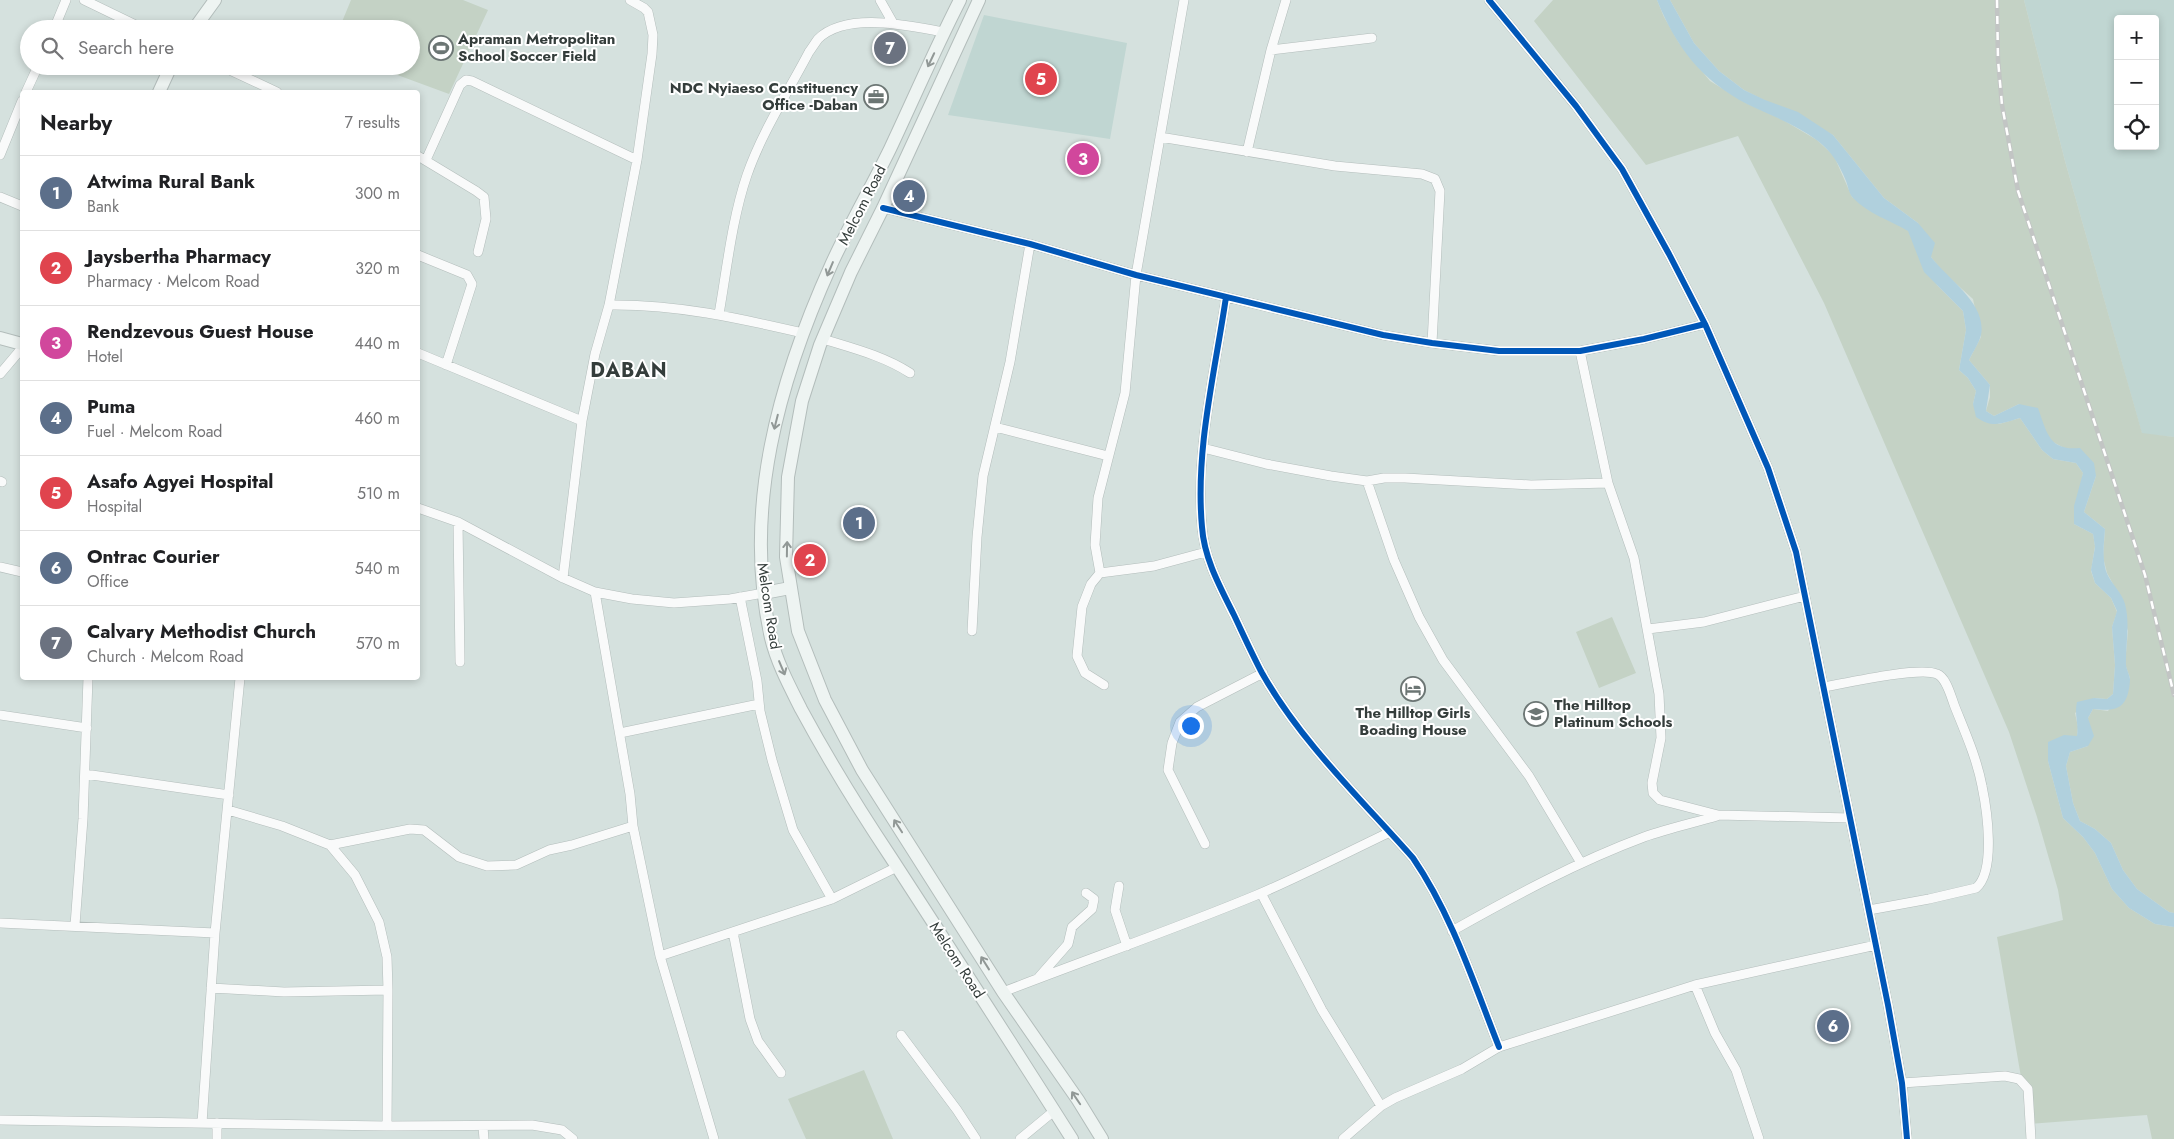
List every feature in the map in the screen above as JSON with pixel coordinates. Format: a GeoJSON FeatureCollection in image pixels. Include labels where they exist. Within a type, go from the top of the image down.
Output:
{"type":"FeatureCollection","features":[{"type":"Feature","properties":{"kind":"main road"},"geometry":{"type":"LineString","coordinates":[[201,20],[215,0]]}},
{"type":"Feature","properties":{"kind":"main road","name":"Melcom Road"},"geometry":{"type":"LineString","coordinates":[[960,0],[833,262],[802,333],[768,454],[764,485],[761,548],[764,593],[772,640],[796,699],[850,794],[1072,1139]]}},
{"type":"Feature","properties":{"kind":"main road"},"geometry":{"type":"LineString","coordinates":[[980,0],[851,272],[823,339],[802,401],[788,477],[786,557],[798,631],[825,700],[862,770],[1003,992],[1078,1100],[1102,1139]]}},
{"type":"Feature","properties":{"kind":"main road"},"geometry":{"type":"LineString","coordinates":[[160,90],[167,75]]}},
{"type":"Feature","properties":{"kind":"main road"},"geometry":{"type":"LineString","coordinates":[[865,198],[883,208]]}},
{"type":"Feature","properties":{"kind":"main road"},"geometry":{"type":"LineString","coordinates":[[0,338],[20,343]]}},
{"type":"Feature","properties":{"kind":"main road"},"geometry":{"type":"LineString","coordinates":[[764,593],[790,588]]}},
{"type":"Feature","properties":{"kind":"street"},"geometry":{"type":"LineString","coordinates":[[58,20],[66,0]]}},
{"type":"Feature","properties":{"kind":"street"},"geometry":{"type":"LineString","coordinates":[[84,0],[125,20]]}},
{"type":"Feature","properties":{"kind":"street"},"geometry":{"type":"LineString","coordinates":[[563,578],[582,421],[595,354],[609,305],[637,160],[652,54],[653,35],[648,12],[630,0]]}},
{"type":"Feature","properties":{"kind":"street"},"geometry":{"type":"LineString","coordinates":[[880,0],[893,23]]}},
{"type":"Feature","properties":{"kind":"street"},"geometry":{"type":"LineString","coordinates":[[1100,573],[1094,528],[1098,498],[1125,393],[1136,275],[1184,0]]}},
{"type":"Feature","properties":{"kind":"street"},"geometry":{"type":"LineString","coordinates":[[1247,152],[1271,50],[1286,0]]}},
{"type":"Feature","properties":{"kind":"street"},"geometry":{"type":"LineString","coordinates":[[1490,0],[1576,106],[1622,169],[1670,254],[1705,324],[1768,468],[1796,552],[1824,687],[1902,1083],[1907,1139]]}},
{"type":"Feature","properties":{"kind":"street"},"geometry":{"type":"LineString","coordinates":[[719,314],[746,177],[756,153],[809,52],[818,39],[832,31],[853,24],[893,23],[944,32]]}},
{"type":"Feature","properties":{"kind":"street"},"geometry":{"type":"LineString","coordinates":[[1271,50],[1372,38]]}},
{"type":"Feature","properties":{"kind":"street"},"geometry":{"type":"LineString","coordinates":[[27,90],[34,75]]}},
{"type":"Feature","properties":{"kind":"street"},"geometry":{"type":"LineString","coordinates":[[240,75],[273,90]]}},
{"type":"Feature","properties":{"kind":"street"},"geometry":{"type":"LineString","coordinates":[[426,160],[460,85],[466,80],[472,81],[637,160]]}},
{"type":"Feature","properties":{"kind":"street"},"geometry":{"type":"LineString","coordinates":[[0,155],[20,106]]}},
{"type":"Feature","properties":{"kind":"street"},"geometry":{"type":"LineString","coordinates":[[1160,137],[1335,166],[1422,174],[1435,179],[1440,191],[1432,343]]}},
{"type":"Feature","properties":{"kind":"street"},"geometry":{"type":"LineString","coordinates":[[420,157],[484,197],[486,219],[478,252]]}},
{"type":"Feature","properties":{"kind":"street"},"geometry":{"type":"LineString","coordinates":[[0,197],[20,205]]}},
{"type":"Feature","properties":{"kind":"street"},"geometry":{"type":"LineString","coordinates":[[883,208],[1030,244],[1136,275],[1383,335],[1432,343],[1499,351],[1580,351],[1644,339],[1705,324]]}},
{"type":"Feature","properties":{"kind":"street"},"geometry":{"type":"LineString","coordinates":[[972,631],[980,507],[987,455],[1010,362],[1030,244]]}},
{"type":"Feature","properties":{"kind":"street"},"geometry":{"type":"LineString","coordinates":[[420,256],[467,276],[472,284],[446,365]]}},
{"type":"Feature","properties":{"kind":"street"},"geometry":{"type":"LineString","coordinates":[[1226,297],[1203,448],[1200,489],[1202,528],[1206,552],[1218,585],[1263,674],[1296,723],[1423,873],[1452,931],[1499,1047]]}},
{"type":"Feature","properties":{"kind":"street"},"geometry":{"type":"LineString","coordinates":[[609,305],[648,305],[719,314],[802,333]]}},
{"type":"Feature","properties":{"kind":"street"},"geometry":{"type":"LineString","coordinates":[[823,339],[881,358],[898,365],[910,373]]}},
{"type":"Feature","properties":{"kind":"street"},"geometry":{"type":"LineString","coordinates":[[0,374],[20,350]]}},
{"type":"Feature","properties":{"kind":"street"},"geometry":{"type":"LineString","coordinates":[[1580,351],[1608,483],[1634,558],[1659,694],[1660,738],[1652,783],[1653,793],[1660,800],[1718,815],[1850,818]]}},
{"type":"Feature","properties":{"kind":"street"},"geometry":{"type":"LineString","coordinates":[[420,354],[582,421]]}},
{"type":"Feature","properties":{"kind":"street"},"geometry":{"type":"LineString","coordinates":[[995,427],[1108,456]]}},
{"type":"Feature","properties":{"kind":"street"},"geometry":{"type":"LineString","coordinates":[[1203,448],[1266,464],[1367,481],[1384,478],[1405,478],[1531,485],[1608,483]]}},
{"type":"Feature","properties":{"kind":"street"},"geometry":{"type":"LineString","coordinates":[[1367,481],[1394,560],[1424,626],[1443,660],[1529,776],[1581,863]]}},
{"type":"Feature","properties":{"kind":"street"},"geometry":{"type":"LineString","coordinates":[[420,509],[458,522],[563,578],[595,592],[632,599],[674,603],[764,593]]}},
{"type":"Feature","properties":{"kind":"street"},"geometry":{"type":"LineString","coordinates":[[458,522],[460,662]]}},
{"type":"Feature","properties":{"kind":"street"},"geometry":{"type":"LineString","coordinates":[[1104,685],[1085,673],[1076,656],[1082,607],[1091,584],[1100,573],[1154,566],[1206,552]]}},
{"type":"Feature","properties":{"kind":"street"},"geometry":{"type":"LineString","coordinates":[[0,567],[20,572]]}},
{"type":"Feature","properties":{"kind":"street"},"geometry":{"type":"LineString","coordinates":[[595,592],[630,794],[633,826],[660,956],[714,1139]]}},
{"type":"Feature","properties":{"kind":"street"},"geometry":{"type":"LineString","coordinates":[[1648,630],[1704,622],[1805,596]]}},
{"type":"Feature","properties":{"kind":"street"},"geometry":{"type":"LineString","coordinates":[[740,597],[757,681],[759,704],[772,760],[793,830],[832,899]]}},
{"type":"Feature","properties":{"kind":"street"},"geometry":{"type":"LineString","coordinates":[[1824,687],[1912,673],[1937,674],[1942,677],[1982,784],[1987,814],[1988,848],[1986,874],[1982,883],[1976,888],[1869,910]]}},
{"type":"Feature","properties":{"kind":"street"},"geometry":{"type":"LineString","coordinates":[[1205,844],[1168,770],[1172,744],[1180,722],[1197,707],[1263,674]]}},
{"type":"Feature","properties":{"kind":"street"},"geometry":{"type":"LineString","coordinates":[[75,925],[85,774],[88,680]]}},
{"type":"Feature","properties":{"kind":"street"},"geometry":{"type":"LineString","coordinates":[[202,1123],[215,933],[240,680]]}},
{"type":"Feature","properties":{"kind":"street"},"geometry":{"type":"LineString","coordinates":[[620,733],[759,704]]}},
{"type":"Feature","properties":{"kind":"street"},"geometry":{"type":"LineString","coordinates":[[0,714],[87,728]]}},
{"type":"Feature","properties":{"kind":"street"},"geometry":{"type":"LineString","coordinates":[[85,774],[229,795]]}},
{"type":"Feature","properties":{"kind":"street"},"geometry":{"type":"LineString","coordinates":[[228,810],[282,826],[330,845],[355,875],[379,922],[386,957],[388,990],[387,1126]]}},
{"type":"Feature","properties":{"kind":"street"},"geometry":{"type":"LineString","coordinates":[[1452,931],[1508,899],[1581,863],[1645,837],[1718,815]]}},
{"type":"Feature","properties":{"kind":"street"},"geometry":{"type":"LineString","coordinates":[[330,845],[410,829],[424,830],[459,857],[487,866],[516,865],[549,850],[572,845],[633,826]]}},
{"type":"Feature","properties":{"kind":"street"},"geometry":{"type":"LineString","coordinates":[[1003,992],[1261,893],[1390,832]]}},
{"type":"Feature","properties":{"kind":"street"},"geometry":{"type":"LineString","coordinates":[[660,956],[832,899],[897,867]]}},
{"type":"Feature","properties":{"kind":"street"},"geometry":{"type":"LineString","coordinates":[[1120,886],[1115,910],[1127,946]]}},
{"type":"Feature","properties":{"kind":"street"},"geometry":{"type":"LineString","coordinates":[[1037,979],[1068,944],[1072,927],[1092,909],[1094,899],[1086,893]]}},
{"type":"Feature","properties":{"kind":"street"},"geometry":{"type":"LineString","coordinates":[[1261,893],[1322,1010],[1381,1106]]}},
{"type":"Feature","properties":{"kind":"street"},"geometry":{"type":"LineString","coordinates":[[0,923],[215,933]]}},
{"type":"Feature","properties":{"kind":"street"},"geometry":{"type":"LineString","coordinates":[[733,932],[750,1020],[758,1042],[780,1073]]}},
{"type":"Feature","properties":{"kind":"street"},"geometry":{"type":"LineString","coordinates":[[1348,1138],[1381,1106],[1462,1069],[1499,1047],[1695,985],[1876,945]]}},
{"type":"Feature","properties":{"kind":"street"},"geometry":{"type":"LineString","coordinates":[[1695,985],[1715,1033],[1734,1065],[1758,1139]]}},
{"type":"Feature","properties":{"kind":"street"},"geometry":{"type":"LineString","coordinates":[[211,988],[284,992],[388,990]]}},
{"type":"Feature","properties":{"kind":"street"},"geometry":{"type":"LineString","coordinates":[[901,1034],[976,1139]]}},
{"type":"Feature","properties":{"kind":"street"},"geometry":{"type":"LineString","coordinates":[[1902,1083],[2004,1076],[2019,1079],[2028,1089],[2031,1139]]}},
{"type":"Feature","properties":{"kind":"street"},"geometry":{"type":"LineString","coordinates":[[1020,1139],[1054,1111]]}},
{"type":"Feature","properties":{"kind":"street"},"geometry":{"type":"LineString","coordinates":[[0,1120],[483,1127],[532,1125],[562,1130],[573,1139]]}},
{"type":"Feature","properties":{"kind":"street"},"geometry":{"type":"LineString","coordinates":[[217,1123],[217,1139]]}},
{"type":"Feature","properties":{"kind":"street"},"geometry":{"type":"LineString","coordinates":[[483,1127],[484,1139]]}},
{"type":"Feature","properties":{"kind":"shaded area"},"geometry":{"type":"Polygon","coordinates":[[[1657,0],[1670,0],[1694,43],[1719,71],[1744,90],[1798,112],[1833,135],[1884,198],[1918,223],[1935,243],[1931,257],[1965,293],[1978,313],[1981,335],[1969,360],[1990,385],[1986,411],[1994,416],[2019,404],[2038,408],[2047,432],[2055,443],[2062,447],[2080,448],[2094,463],[2096,476],[2084,512],[2105,529],[2104,555],[2106,571],[2110,580],[2119,591],[2126,611],[2128,625],[2126,664],[2130,680],[2127,697],[2120,706],[2109,710],[2093,709],[2088,718],[2094,736],[2088,746],[2070,752],[2066,766],[2073,803],[2080,821],[2095,829],[2111,843],[2123,870],[2137,889],[2169,912],[2174,913],[2174,927],[2155,924],[2129,908],[2112,889],[2095,853],[2083,837],[2063,818],[2048,761],[2048,742],[2064,735],[2077,736],[2077,702],[2094,698],[2107,699],[2113,694],[2115,665],[2112,627],[2117,611],[2111,598],[2095,583],[2091,570],[2095,547],[2093,534],[2074,524],[2074,506],[2083,473],[2076,463],[2053,459],[2042,450],[2020,418],[1993,424],[1976,417],[1973,404],[1976,391],[1968,378],[1959,370],[1966,330],[1963,311],[1924,272],[1908,231],[1872,212],[1853,198],[1838,164],[1818,141],[1792,125],[1731,95],[1703,73],[1692,61],[1673,33],[1657,0]]]}},
{"type":"Feature","properties":{"kind":"shaded area"},"geometry":{"type":"Polygon","coordinates":[[[2024,0],[2174,0],[2174,437],[2142,434],[2065,161],[2024,0]]]}},
{"type":"Feature","properties":{"kind":"shaded area"},"geometry":{"type":"Polygon","coordinates":[[[984,15],[1127,43],[1110,139],[948,115],[984,15]]]}},
{"type":"Feature","properties":{"kind":"green space","name":"Apraman Metropolitan School Soccer Field"},"geometry":{"type":"Polygon","coordinates":[[[351,0],[463,0],[488,10],[449,94],[397,75],[420,75],[420,20],[343,20],[351,0]]]}},
{"type":"Feature","properties":{"kind":"green space"},"geometry":{"type":"Polygon","coordinates":[[[1553,0],[1657,0],[1664,17],[1679,43],[1710,81],[1746,103],[1783,120],[1817,140],[1834,156],[1852,197],[1909,231],[1937,285],[1963,311],[1966,330],[1959,370],[1968,378],[1976,391],[1973,404],[1999,424],[2020,418],[2042,450],[2053,459],[2076,463],[2083,473],[2074,524],[2093,534],[2095,546],[2091,571],[2095,583],[2111,598],[2117,612],[2112,627],[2115,665],[2113,694],[2107,699],[2094,698],[2075,713],[2078,727],[2077,736],[2048,761],[2063,818],[2083,837],[2095,853],[2112,889],[2129,908],[2155,924],[2174,927],[2174,1139],[2152,1139],[2147,1115],[2029,1124],[1997,937],[2063,920],[2058,890],[2037,817],[2009,732],[1824,303],[1738,136],[1646,165],[1534,21],[1553,0]]]}},
{"type":"Feature","properties":{"kind":"green space"},"geometry":{"type":"Polygon","coordinates":[[[1670,0],[2024,0],[2065,161],[2142,433],[2174,437],[2174,913],[2169,912],[2137,889],[2123,870],[2111,843],[2095,829],[2080,821],[2073,803],[2066,766],[2070,752],[2088,746],[2088,718],[2093,709],[2108,711],[2130,678],[2125,664],[2128,631],[2103,557],[2105,529],[2084,512],[2096,476],[2066,449],[2053,442],[2019,404],[1994,416],[1986,411],[1990,397],[1990,385],[1969,360],[1981,337],[1973,299],[1943,272],[1931,257],[1918,223],[1884,198],[1833,135],[1744,90],[1719,71],[1694,43],[1670,0]]]}},
{"type":"Feature","properties":{"kind":"green space"},"geometry":{"type":"Polygon","coordinates":[[[1612,617],[1636,673],[1599,688],[1576,632],[1612,617]]]}},
{"type":"Feature","properties":{"kind":"green space"},"geometry":{"type":"Polygon","coordinates":[[[864,1070],[893,1139],[806,1139],[788,1099],[864,1070]]]}},
{"type":"Feature","properties":{"kind":"railway"},"geometry":{"type":"LineString","coordinates":[[1997,0],[1998,60],[2002,105],[2018,191],[2145,575],[2174,695]]}},
{"type":"Feature","properties":{"kind":"cycle path"},"geometry":{"type":"LineString","coordinates":[[1489,0],[1576,106],[1622,169],[1705,324],[1768,468],[1796,552],[1888,1005],[1902,1083],[1907,1139]]}},
{"type":"Feature","properties":{"kind":"cycle path"},"geometry":{"type":"LineString","coordinates":[[883,208],[1030,244],[1136,275],[1383,335],[1432,343],[1499,351],[1580,351],[1644,339],[1705,324]]}},
{"type":"Feature","properties":{"kind":"cycle path"},"geometry":{"type":"LineString","coordinates":[[1226,297],[1207,411],[1201,469],[1203,539],[1209,561],[1262,673],[1295,723],[1333,769],[1413,858],[1427,880],[1451,926],[1499,1047]]}},
{"type":"Feature","properties":{"kind":"place","name":"Apraman Metropolitan School Soccer Field"},"geometry":{"type":"Point","coordinates":[441,48]}},
{"type":"Feature","properties":{"kind":"place","name":"Calvary Methodist Church"},"geometry":{"type":"Point","coordinates":[890,48]}},
{"type":"Feature","properties":{"kind":"place","name":"Asafo Agyei Hospital"},"geometry":{"type":"Point","coordinates":[1041,79]}},
{"type":"Feature","properties":{"kind":"place","name":"NDC Nyiaeso Constituency Office -Daban"},"geometry":{"type":"Point","coordinates":[876,97]}},
{"type":"Feature","properties":{"kind":"place","name":"Rendzevous Guest House"},"geometry":{"type":"Point","coordinates":[1083,159]}},
{"type":"Feature","properties":{"kind":"place","name":"Puma"},"geometry":{"type":"Point","coordinates":[909,196]}},
{"type":"Feature","properties":{"kind":"place","name":"Atwima Rural Bank"},"geometry":{"type":"Point","coordinates":[859,523]}},
{"type":"Feature","properties":{"kind":"place","name":"Jaysbertha Pharmacy"},"geometry":{"type":"Point","coordinates":[810,560]}},
{"type":"Feature","properties":{"kind":"place","name":"The Hilltop Girls Boading House"},"geometry":{"type":"Point","coordinates":[1413,689]}},
{"type":"Feature","properties":{"kind":"place","name":"The Hilltop Platinum Schools"},"geometry":{"type":"Point","coordinates":[1536,714]}},
{"type":"Feature","properties":{"kind":"place","name":"Ontrac Courier"},"geometry":{"type":"Point","coordinates":[1833,1026]}},
{"type":"Feature","properties":{"kind":"district","name":"DABAN"},"geometry":{"type":"Point","coordinates":[629,370]}}]}
